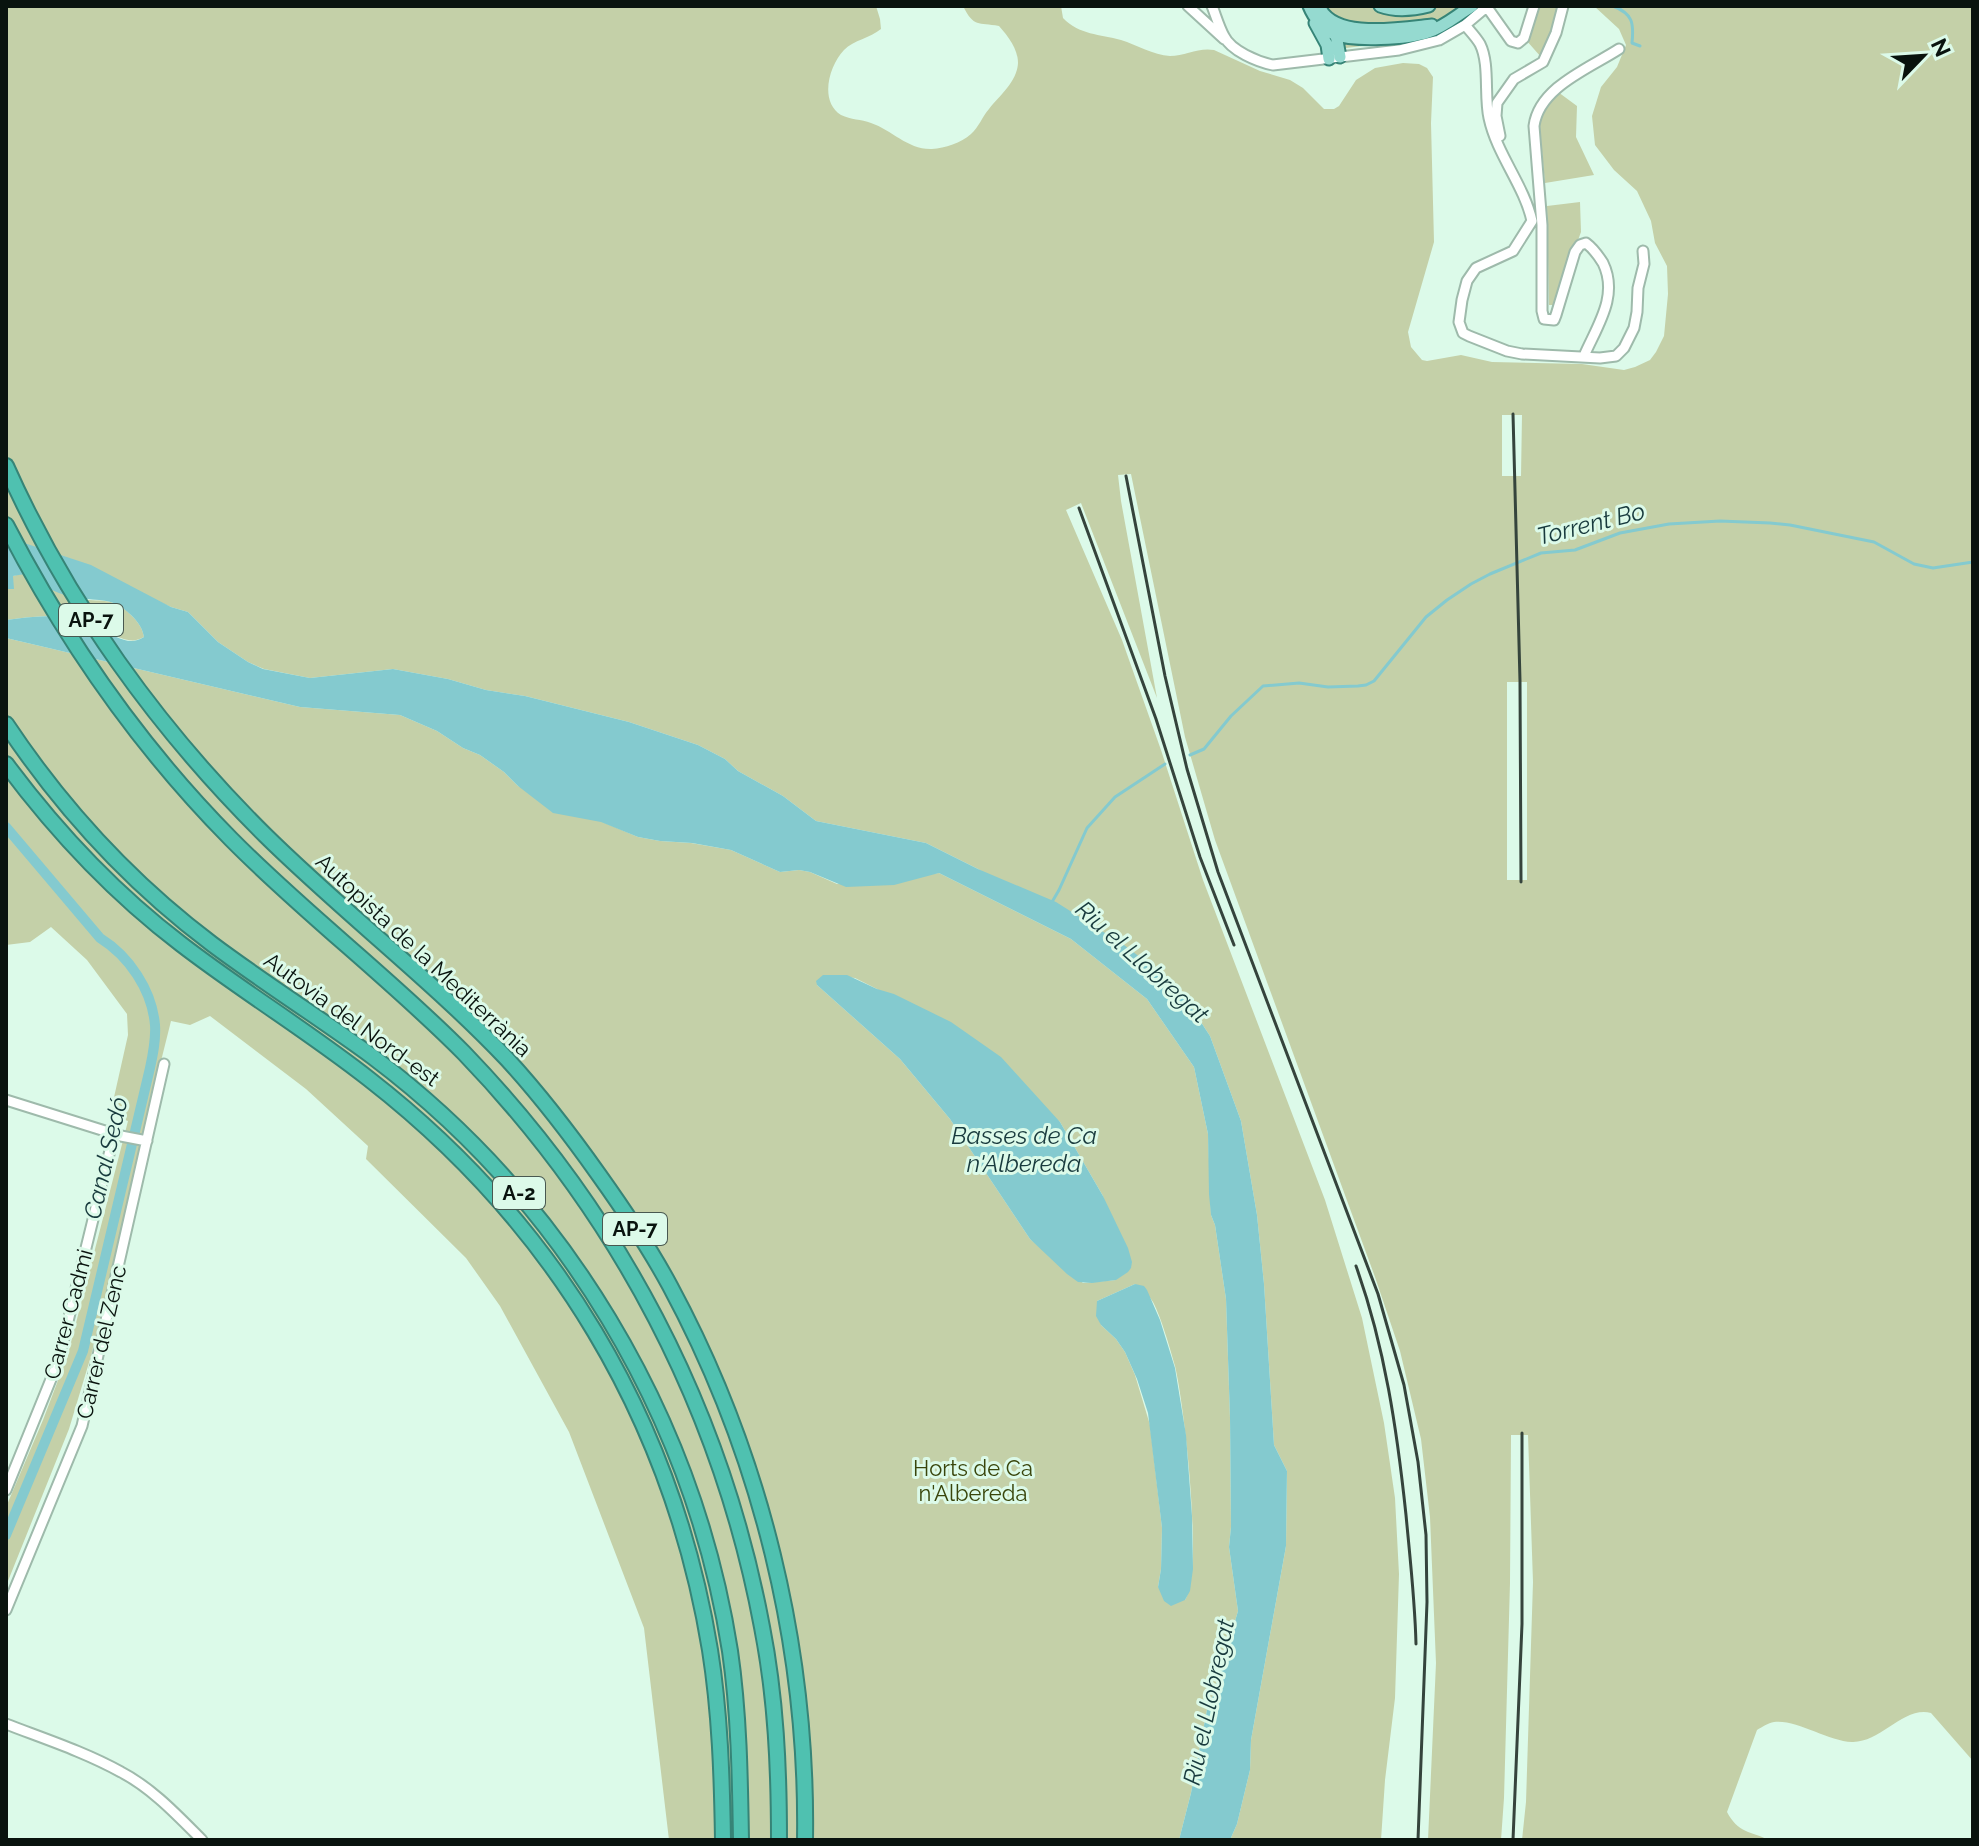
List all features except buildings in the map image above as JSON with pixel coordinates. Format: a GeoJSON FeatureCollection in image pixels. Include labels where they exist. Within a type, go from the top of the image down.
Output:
{"type":"FeatureCollection","features":[{"type":"Feature","properties":{"kind":"highway","name":"Autopista de la Mediterrània"},"geometry":{"type":"LineString","coordinates":[[6,466],[73,593],[119,663],[195,761],[277,847],[507,1059],[567,1130],[618,1202],[669,1284],[734,1427],[760,1503],[787,1620],[799,1696],[805,1840]]}},
{"type":"Feature","properties":{"kind":"highway","name":"Autopista de la Mediterrània"},"geometry":{"type":"LineString","coordinates":[[6,525],[72,640],[119,708],[172,776],[233,841],[429,1019],[492,1083],[573,1182],[641,1289],[678,1360],[706,1427],[752,1575],[772,1692],[779,1779],[779,1840]]}},
{"type":"Feature","properties":{"kind":"highway","name":"Autovia del Nord-est"},"geometry":{"type":"LineString","coordinates":[[6,724],[72,811],[135,879],[210,942],[375,1058],[452,1124],[520,1194],[597,1297],[635,1363],[661,1418],[704,1536],[732,1666],[739,1746],[741,1840]]}},
{"type":"Feature","properties":{"kind":"highway","name":"Autovia del Nord-est"},"geometry":{"type":"LineString","coordinates":[[6,764],[86,860],[147,917],[238,987],[367,1077],[440,1139],[498,1198],[575,1299],[639,1414],[668,1485],[692,1564],[714,1679],[723,1840]]}},
{"type":"Feature","properties":{"kind":"main road"},"geometry":{"type":"LineString","coordinates":[[1380,6],[1408,10],[1429,6]]}},
{"type":"Feature","properties":{"kind":"main road"},"geometry":{"type":"LineString","coordinates":[[1316,9],[1321,25],[1336,35],[1362,38],[1430,32],[1468,7]]}},
{"type":"Feature","properties":{"kind":"main road"},"geometry":{"type":"LineString","coordinates":[[1316,9],[1337,25],[1369,29]]}},
{"type":"Feature","properties":{"kind":"main road"},"geometry":{"type":"LineString","coordinates":[[1316,9],[1317,26],[1334,58]]}},
{"type":"Feature","properties":{"kind":"main road"},"geometry":{"type":"LineString","coordinates":[[1327,45],[1342,32],[1444,24]]}},
{"type":"Feature","properties":{"kind":"main road"},"geometry":{"type":"LineString","coordinates":[[1334,58],[1336,35]]}},
{"type":"Feature","properties":{"kind":"street"},"geometry":{"type":"LineString","coordinates":[[1188,6],[1244,54],[1273,65],[1420,45],[1439,40],[1487,9],[1511,41],[1518,43],[1524,38],[1534,6]]}},
{"type":"Feature","properties":{"kind":"street"},"geometry":{"type":"LineString","coordinates":[[1212,6],[1226,40]]}},
{"type":"Feature","properties":{"kind":"street"},"geometry":{"type":"LineString","coordinates":[[1502,154],[1497,103],[1514,79],[1543,62],[1556,33],[1563,6]]}},
{"type":"Feature","properties":{"kind":"street"},"geometry":{"type":"LineString","coordinates":[[1465,25],[1483,51],[1488,117],[1532,221],[1513,251],[1471,273],[1462,300],[1460,327],[1463,333],[1522,354],[1616,356],[1629,338],[1637,312],[1643,251]]}},
{"type":"Feature","properties":{"kind":"street"},"geometry":{"type":"LineString","coordinates":[[1584,356],[1609,299],[1609,279],[1593,248],[1586,243],[1580,245],[1575,252],[1554,320],[1544,319],[1542,225],[1534,126],[1536,114],[1564,82],[1619,49]]}},
{"type":"Feature","properties":{"kind":"street"},"geometry":{"type":"LineString","coordinates":[[1532,221],[1542,225]]}},
{"type":"Feature","properties":{"kind":"street","name":"Carrer del Zenc"},"geometry":{"type":"LineString","coordinates":[[6,1610],[82,1426],[144,1140],[164,1064]]}},
{"type":"Feature","properties":{"kind":"street"},"geometry":{"type":"LineString","coordinates":[[6,1100],[118,1135],[144,1140]]}},
{"type":"Feature","properties":{"kind":"street","name":"Carrer Cadmi"},"geometry":{"type":"LineString","coordinates":[[6,1490],[58,1362],[118,1135]]}},
{"type":"Feature","properties":{"kind":"street"},"geometry":{"type":"LineString","coordinates":[[6,1724],[124,1773],[165,1803],[202,1840]]}},
{"type":"Feature","properties":{"kind":"green space"},"geometry":{"type":"Polygon","coordinates":[[[6,6],[876,6],[881,29],[848,47],[839,57],[829,83],[830,101],[841,115],[879,126],[915,146],[932,149],[953,144],[971,134],[1017,70],[1012,43],[999,26],[974,21],[963,6],[1061,6],[1063,18],[1083,31],[1164,55],[1214,50],[1260,71],[1290,80],[1324,109],[1339,106],[1356,80],[1375,68],[1403,63],[1419,64],[1427,68],[1433,77],[1434,242],[1408,332],[1411,347],[1422,360],[1427,361],[1461,355],[1492,362],[1582,364],[1624,370],[1650,360],[1664,336],[1667,266],[1655,243],[1651,221],[1637,191],[1614,170],[1595,145],[1592,116],[1601,87],[1617,67],[1626,45],[1619,29],[1594,6],[1973,6],[1973,1761],[1931,1713],[1911,1715],[1873,1737],[1852,1742],[1792,1724],[1774,1722],[1757,1730],[1727,1812],[1740,1828],[1769,1840],[1522,1840],[1533,1582],[1528,1435],[1511,1435],[1510,1583],[1501,1840],[1428,1840],[1436,1663],[1430,1517],[1421,1439],[1400,1351],[1375,1277],[1215,840],[1185,737],[1131,474],[1118,475],[1121,501],[1157,698],[1081,503],[1066,510],[1122,640],[1203,880],[1325,1200],[1362,1318],[1384,1423],[1395,1498],[1399,1574],[1395,1698],[1381,1840],[1230,1840],[1250,1770],[1251,1740],[1286,1546],[1287,1471],[1274,1445],[1257,1215],[1241,1121],[1210,1036],[1174,983],[978,869],[926,843],[816,821],[783,796],[698,745],[629,722],[525,696],[393,669],[310,678],[264,669],[218,642],[188,612],[6,537],[6,6]],[[1502,415],[1502,476],[1521,476],[1522,415],[1502,415]],[[1507,682],[1507,880],[1527,880],[1527,682],[1507,682]]]}},
{"type":"Feature","properties":{"kind":"green space"},"geometry":{"type":"Polygon","coordinates":[[[1304,6],[1477,6],[1452,28],[1410,40],[1338,49],[1319,36],[1309,23],[1304,6]]]}},
{"type":"Feature","properties":{"kind":"green space"},"geometry":{"type":"Polygon","coordinates":[[[1538,6],[1560,6],[1555,31],[1541,57],[1526,40],[1538,6]]]}},
{"type":"Feature","properties":{"kind":"green space"},"geometry":{"type":"Polygon","coordinates":[[[1558,92],[1577,106],[1576,137],[1594,175],[1545,183],[1539,120],[1558,92]]]}},
{"type":"Feature","properties":{"kind":"green space"},"geometry":{"type":"Polygon","coordinates":[[[1580,202],[1581,232],[1554,305],[1549,305],[1547,206],[1580,202]]]}},
{"type":"Feature","properties":{"kind":"green space"},"geometry":{"type":"Polygon","coordinates":[[[20,574],[72,597],[116,604],[136,620],[144,637],[123,639],[88,624],[57,617],[6,620],[6,589],[13,589],[13,576],[20,574]]]}},
{"type":"Feature","properties":{"kind":"green space","name":"Horts de Ca n'Albereda"},"geometry":{"type":"Polygon","coordinates":[[[6,638],[300,707],[400,715],[480,755],[518,786],[638,837],[731,850],[780,872],[810,872],[837,884],[939,873],[1071,939],[1147,999],[1194,1067],[1208,1134],[1211,1215],[1226,1299],[1230,1418],[1229,1547],[1238,1611],[1207,1710],[1179,1840],[669,1840],[644,1628],[569,1432],[500,1306],[466,1258],[366,1159],[368,1146],[306,1089],[210,1016],[190,1025],[171,1021],[91,1356],[69,1429],[6,1586],[6,1507],[68,1354],[128,1121],[110,1115],[128,1035],[127,1014],[87,960],[51,927],[30,942],[6,945],[6,638]],[[828,975],[817,985],[900,1059],[950,1119],[1030,1239],[1083,1283],[1116,1280],[1103,1196],[1060,1122],[877,989],[855,978],[828,975]],[[1135,1284],[1097,1301],[1101,1325],[1125,1352],[1135,1375],[1150,1425],[1162,1528],[1158,1587],[1185,1600],[1193,1557],[1193,1523],[1179,1386],[1156,1308],[1135,1284]]]}},
{"type":"Feature","properties":{"kind":"water","name":"Riu el Llobregat"},"geometry":{"type":"Polygon","coordinates":[[[6,537],[91,565],[171,607],[188,612],[218,642],[263,669],[310,678],[393,669],[525,696],[629,722],[698,745],[783,796],[816,821],[926,843],[1056,902],[1124,945],[1174,983],[1210,1036],[1241,1121],[1257,1215],[1274,1445],[1287,1471],[1286,1546],[1251,1740],[1250,1770],[1230,1840],[1179,1840],[1207,1710],[1238,1611],[1229,1547],[1230,1418],[1226,1299],[1211,1215],[1208,1134],[1194,1067],[1147,999],[1071,939],[939,873],[894,885],[846,887],[810,872],[780,872],[731,850],[638,837],[601,822],[553,813],[480,755],[400,715],[300,707],[6,638],[6,620],[42,616],[83,622],[128,641],[144,637],[141,627],[116,604],[64,595],[25,574],[13,576],[14,589],[6,589],[6,537]]]}},
{"type":"Feature","properties":{"kind":"water","name":"Basses de Ca n'Albereda"},"geometry":{"type":"Polygon","coordinates":[[[823,975],[847,975],[894,994],[951,1022],[1001,1057],[1060,1122],[1103,1196],[1128,1248],[1132,1262],[1128,1272],[1116,1280],[1078,1282],[1030,1239],[950,1119],[900,1059],[817,985],[816,981],[823,975]]]}},
{"type":"Feature","properties":{"kind":"water"},"geometry":{"type":"Polygon","coordinates":[[[1135,1284],[1147,1290],[1160,1320],[1175,1368],[1186,1435],[1193,1569],[1190,1591],[1185,1600],[1171,1606],[1164,1601],[1158,1587],[1162,1528],[1148,1413],[1125,1352],[1096,1316],[1097,1301],[1135,1284]]]}},
{"type":"Feature","properties":{"kind":"waterway"},"geometry":{"type":"LineString","coordinates":[[1613,6],[1628,16],[1632,25],[1632,43],[1640,46]]}},
{"type":"Feature","properties":{"kind":"waterway","name":"Torrent Bo"},"geometry":{"type":"LineString","coordinates":[[1190,755],[1204,749],[1231,716],[1263,686],[1299,683],[1328,687],[1366,685],[1374,681],[1426,617],[1471,584],[1541,553],[1575,550],[1620,533],[1669,524],[1720,521],[1770,523],[1874,542],[1914,564],[1933,568],[1973,562]]}},
{"type":"Feature","properties":{"kind":"waterway","name":"Torrent Bo"},"geometry":{"type":"LineString","coordinates":[[1052,902],[1087,828],[1115,797],[1165,764]]}},
{"type":"Feature","properties":{"kind":"waterway","name":"Canal Sedó"},"geometry":{"type":"LineString","coordinates":[[6,827],[100,938],[129,964],[149,999],[155,1031],[150,1068],[83,1351],[6,1535]]}},
{"type":"Feature","properties":{"kind":"railway"},"geometry":{"type":"LineString","coordinates":[[1513,414],[1520,681],[1521,882]]}},
{"type":"Feature","properties":{"kind":"railway"},"geometry":{"type":"LineString","coordinates":[[1126,476],[1165,676],[1187,769],[1218,872],[1378,1294],[1404,1385],[1418,1462],[1426,1535],[1427,1602],[1418,1840]]}},
{"type":"Feature","properties":{"kind":"railway"},"geometry":{"type":"LineString","coordinates":[[1079,508],[1156,719],[1200,857],[1234,945]]}},
{"type":"Feature","properties":{"kind":"railway"},"geometry":{"type":"LineString","coordinates":[[1356,1266],[1375,1327],[1394,1420],[1406,1515],[1416,1644]]}},
{"type":"Feature","properties":{"kind":"railway"},"geometry":{"type":"LineString","coordinates":[[1513,1840],[1522,1624],[1522,1433]]}}]}
